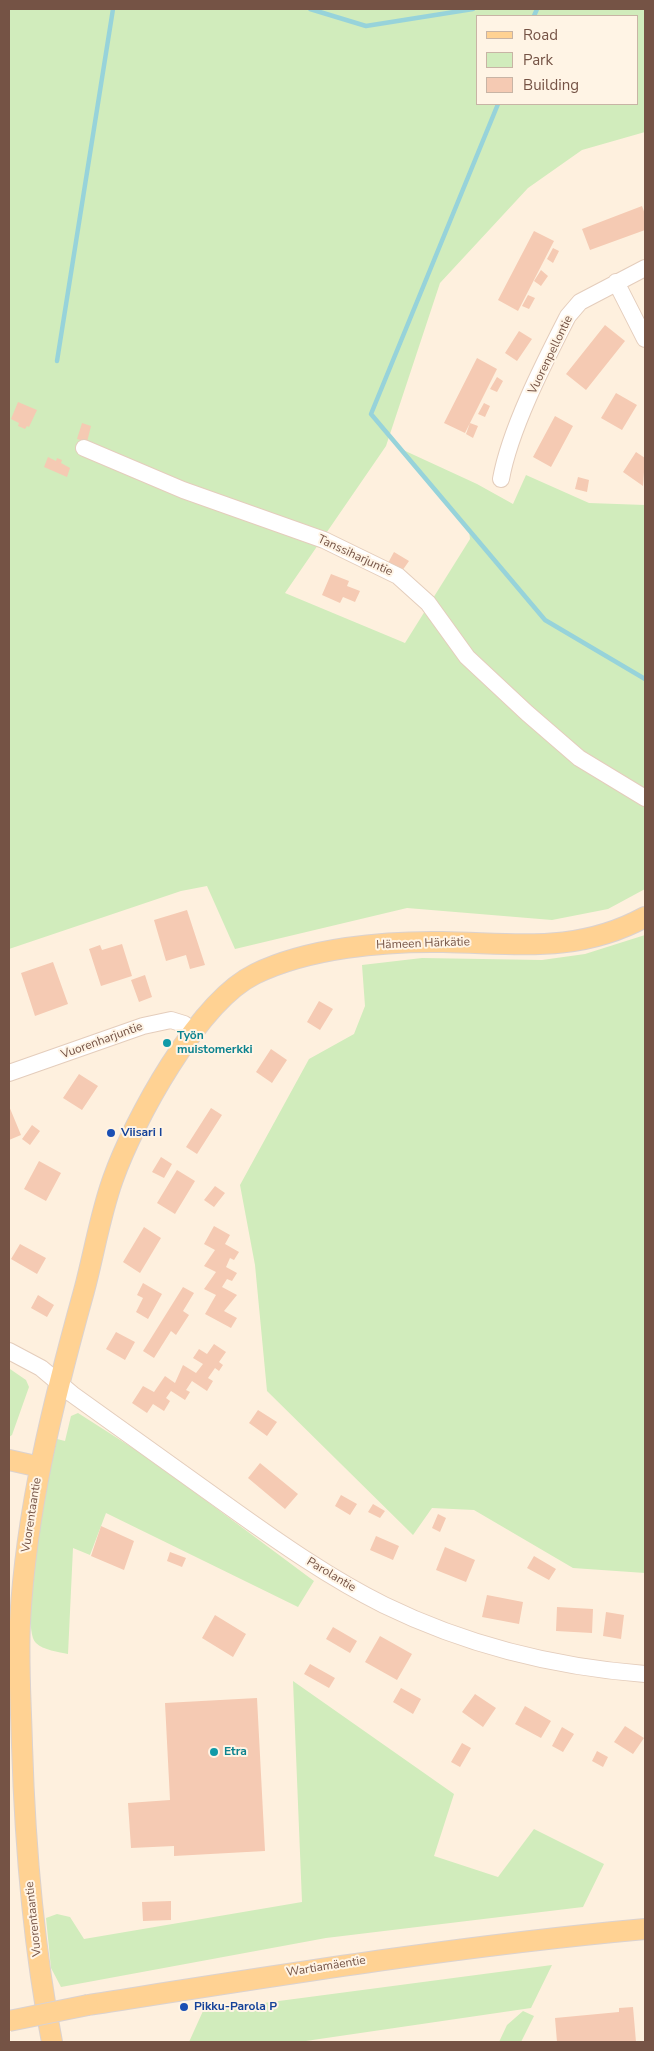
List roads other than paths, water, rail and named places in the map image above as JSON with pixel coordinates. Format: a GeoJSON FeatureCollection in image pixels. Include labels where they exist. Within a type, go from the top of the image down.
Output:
{"type":"FeatureCollection","features":[{"type":"Feature","properties":{"kind":"main road","name":"Hämeen Härkätie"},"geometry":{"type":"LineString","coordinates":[[195,1032],[220,1000],[251,976],[273,966],[366,946],[410,942],[531,946],[566,942],[595,938],[625,928],[645,917]]}},
{"type":"Feature","properties":{"kind":"main road","name":"Vuorentaantie"},"geometry":{"type":"LineString","coordinates":[[51,2035],[36,1942],[25,1823],[20,1626],[25,1560],[40,1467],[59,1384],[112,1182],[140,1119],[195,1032]]}},
{"type":"Feature","properties":{"kind":"main road"},"geometry":{"type":"LineString","coordinates":[[9,1460],[40,1467]]}},
{"type":"Feature","properties":{"kind":"main road","name":"Wartiamäentie"},"geometry":{"type":"LineString","coordinates":[[9,2021],[88,2005],[365,1961],[538,1938],[645,1929]]}},
{"type":"Feature","properties":{"kind":"street","name":"Vuorenpellontie"},"geometry":{"type":"LineString","coordinates":[[501,479],[505,456],[568,316],[580,302],[645,268]]}},
{"type":"Feature","properties":{"kind":"street"},"geometry":{"type":"LineString","coordinates":[[616,282],[645,340]]}},
{"type":"Feature","properties":{"kind":"street","name":"Tanssiharjuntie"},"geometry":{"type":"LineString","coordinates":[[84,448],[183,490],[324,540],[398,576],[428,603],[467,657],[527,713],[579,758],[645,798]]}},
{"type":"Feature","properties":{"kind":"street","name":"Vuorenharjuntie"},"geometry":{"type":"LineString","coordinates":[[9,1073],[143,1026],[170,1020],[184,1024],[195,1032]]}},
{"type":"Feature","properties":{"kind":"street","name":"Parolantie"},"geometry":{"type":"LineString","coordinates":[[9,1352],[41,1368],[59,1384],[289,1549],[341,1582],[384,1605],[464,1638],[516,1653],[567,1664],[645,1674]]}},
{"type":"Feature","properties":{"kind":"waterway"},"geometry":{"type":"LineString","coordinates":[[57,361],[113,9]]}},
{"type":"Feature","properties":{"kind":"waterway"},"geometry":{"type":"LineString","coordinates":[[310,9],[366,26],[473,9]]}},
{"type":"Feature","properties":{"kind":"waterway"},"geometry":{"type":"LineString","coordinates":[[534,15],[537,9]]}},
{"type":"Feature","properties":{"kind":"waterway"},"geometry":{"type":"LineString","coordinates":[[498,105],[371,414],[545,620],[645,679]]}},
{"type":"Feature","properties":{"kind":"place","name":"Työn muistomerkki"},"geometry":{"type":"Point","coordinates":[167,1043]}},
{"type":"Feature","properties":{"kind":"place","name":"Viisari I"},"geometry":{"type":"Point","coordinates":[111,1133]}},
{"type":"Feature","properties":{"kind":"place","name":"Etra"},"geometry":{"type":"Point","coordinates":[214,1752]}},
{"type":"Feature","properties":{"kind":"place","name":"Pikku-Parola P"},"geometry":{"type":"Point","coordinates":[184,2007]}}]}
